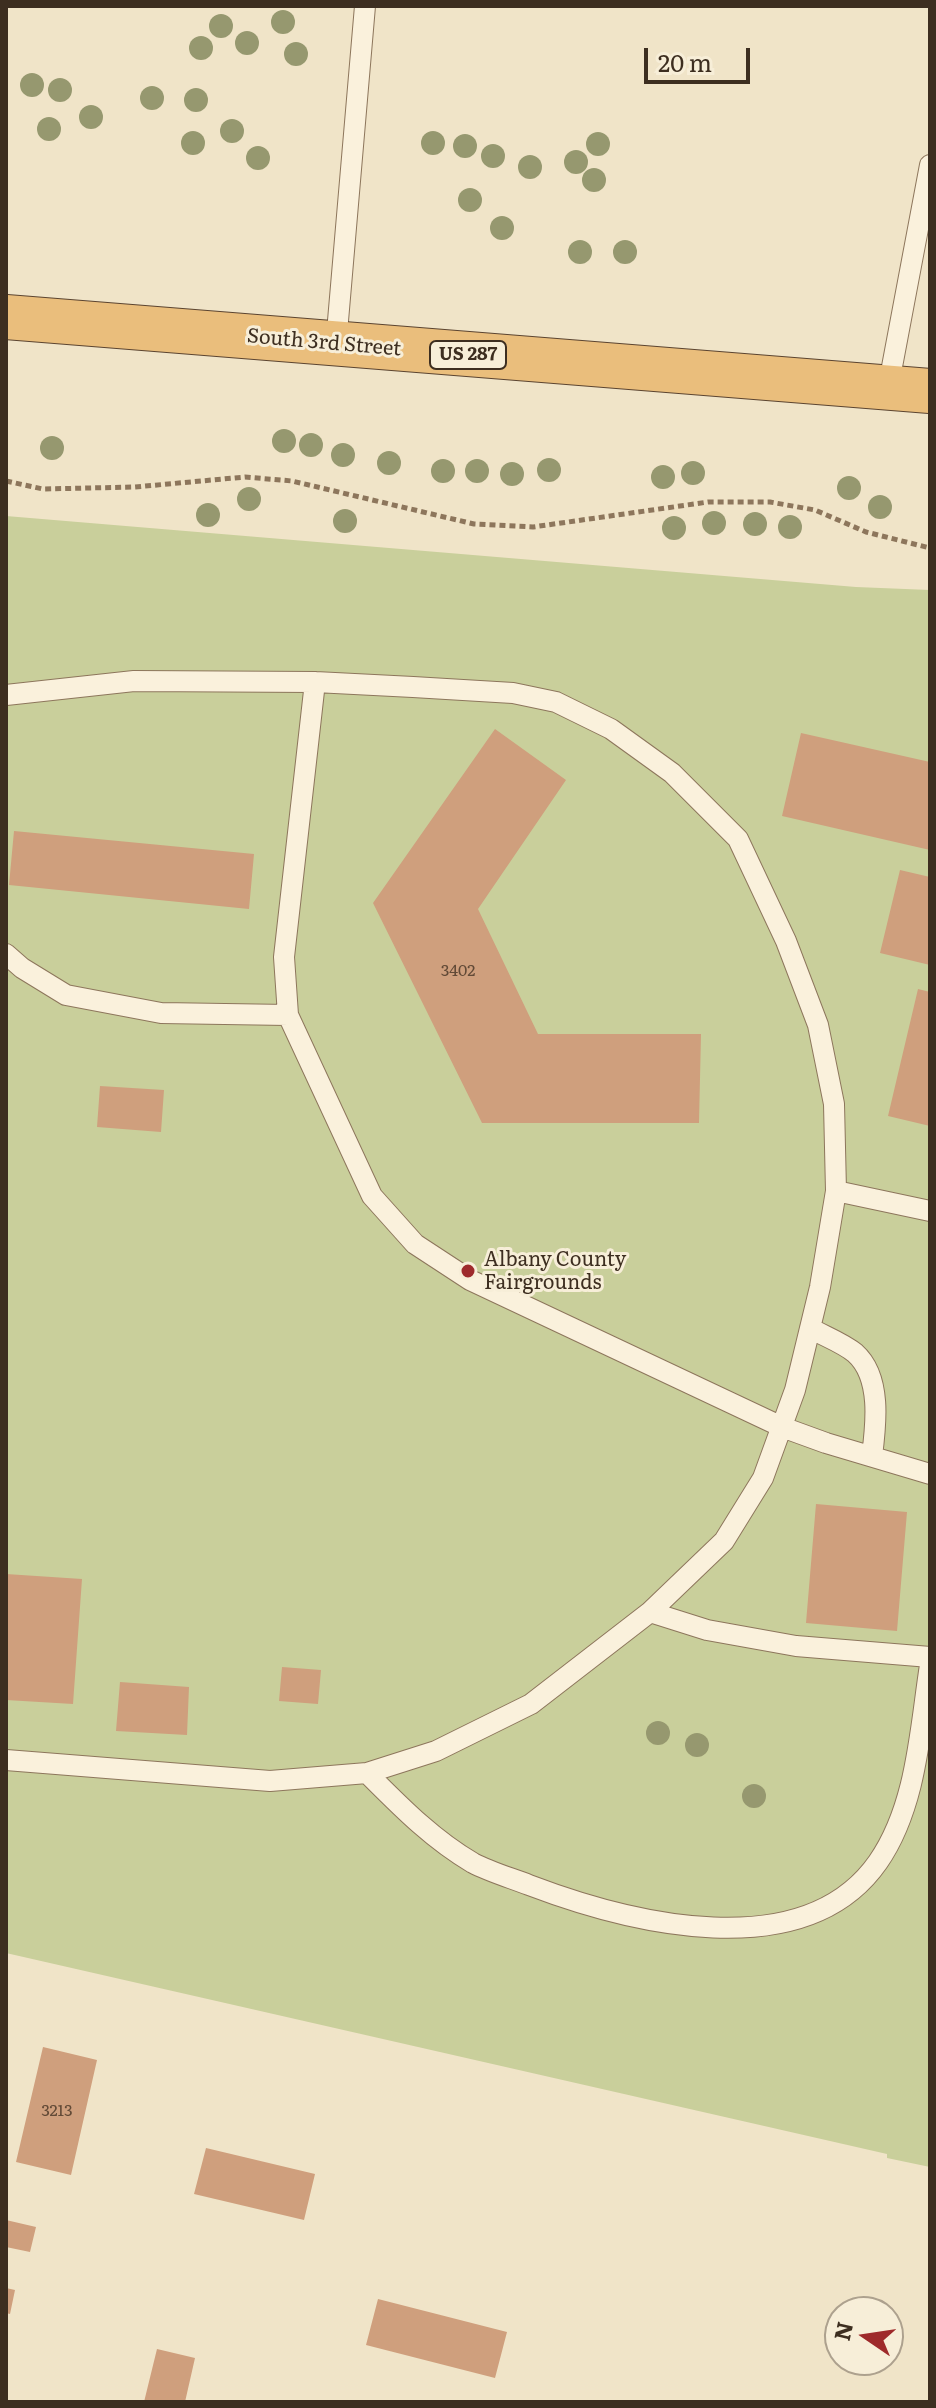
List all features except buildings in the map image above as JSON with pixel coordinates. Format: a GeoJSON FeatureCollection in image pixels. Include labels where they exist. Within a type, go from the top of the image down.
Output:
{"type":"FeatureCollection","features":[{"type":"Feature","properties":{"kind":"highway","name":"South 3rd Street"},"geometry":{"type":"LineString","coordinates":[[6,317],[909,389]]}},
{"type":"Feature","properties":{"kind":"lane"},"geometry":{"type":"LineString","coordinates":[[336,344],[365,6]]}},
{"type":"Feature","properties":{"kind":"lane"},"geometry":{"type":"LineString","coordinates":[[909,389],[930,165]]}},
{"type":"Feature","properties":{"kind":"lane"},"geometry":{"type":"LineString","coordinates":[[6,695],[134,681],[315,682],[513,693],[556,702],[611,729],[672,773],[738,839],[786,941],[818,1025],[834,1104],[836,1191],[820,1287],[795,1390],[763,1478],[724,1541],[650,1612],[531,1704],[436,1751],[367,1773],[270,1781],[6,1760]]}},
{"type":"Feature","properties":{"kind":"lane"},"geometry":{"type":"LineString","coordinates":[[315,682],[284,957],[288,1015],[372,1196],[415,1244],[470,1280],[782,1427],[930,1474]]}},
{"type":"Feature","properties":{"kind":"lane"},"geometry":{"type":"LineString","coordinates":[[6,954],[22,968],[66,995],[161,1013],[288,1015]]}},
{"type":"Feature","properties":{"kind":"lane"},"geometry":{"type":"LineString","coordinates":[[836,1191],[930,1211]]}},
{"type":"Feature","properties":{"kind":"lane"},"geometry":{"type":"LineString","coordinates":[[810,1328],[856,1354],[870,1377],[877,1416],[872,1456]]}},
{"type":"Feature","properties":{"kind":"lane"},"geometry":{"type":"LineString","coordinates":[[650,1612],[707,1630],[796,1646],[930,1657]]}},
{"type":"Feature","properties":{"kind":"lane"},"geometry":{"type":"LineString","coordinates":[[367,1773],[417,1823],[474,1863],[488,1869],[569,1900],[678,1926],[763,1926],[817,1913],[851,1889],[877,1864],[891,1839],[911,1782],[930,1665]]}},
{"type":"Feature","properties":{"kind":"path"},"geometry":{"type":"LineString","coordinates":[[6,481],[43,489],[135,487],[245,477],[292,481],[474,524],[533,527],[708,502],[770,502],[815,510],[866,532],[930,548]]}},
{"type":"Feature","properties":{"kind":"green space","name":"Albany County Fairgrounds"},"geometry":{"type":"Polygon","coordinates":[[[6,516],[856,587],[930,590],[930,2167],[887,2158],[887,2154],[6,1953],[6,516]]]}},
{"type":"Feature","properties":{"kind":"place","name":"Albany County Fairgrounds"},"geometry":{"type":"Point","coordinates":[468,1271]}}]}
